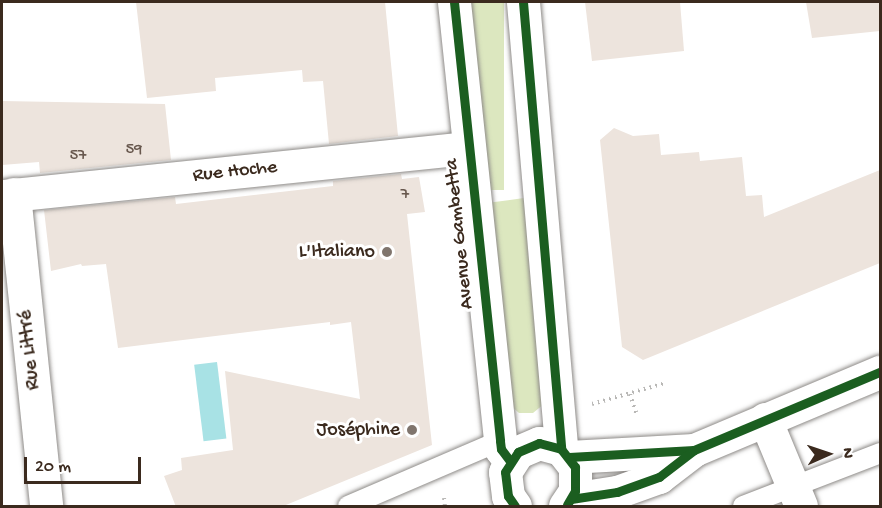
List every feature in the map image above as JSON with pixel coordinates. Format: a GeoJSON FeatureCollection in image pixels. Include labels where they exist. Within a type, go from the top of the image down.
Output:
{"type":"FeatureCollection","features":[{"type":"Feature","properties":{"kind":"street","name":"Avenue Gambetta"},"geometry":{"type":"LineString","coordinates":[[453,2],[503,480]]}},
{"type":"Feature","properties":{"kind":"street"},"geometry":{"type":"LineString","coordinates":[[523,2],[565,453],[577,478],[568,503]]}},
{"type":"Feature","properties":{"kind":"street","name":"Rue Hoche"},"geometry":{"type":"LineString","coordinates":[[8,195],[469,148]]}},
{"type":"Feature","properties":{"kind":"street","name":"Rue Littré"},"geometry":{"type":"LineString","coordinates":[[8,195],[46,507]]}},
{"type":"Feature","properties":{"kind":"street"},"geometry":{"type":"LineString","coordinates":[[568,503],[617,492],[659,477],[694,450],[880,372]]}},
{"type":"Feature","properties":{"kind":"street"},"geometry":{"type":"LineString","coordinates":[[765,419],[797,497]]}},
{"type":"Feature","properties":{"kind":"street"},"geometry":{"type":"LineString","coordinates":[[503,480],[518,452],[538,443],[565,453],[694,450]]}},
{"type":"Feature","properties":{"kind":"lane"},"geometry":{"type":"LineString","coordinates":[[743,507],[797,497],[880,453]]}},
{"type":"Feature","properties":{"kind":"lane"},"geometry":{"type":"LineString","coordinates":[[348,507],[503,480]]}},
{"type":"Feature","properties":{"kind":"green space"},"geometry":{"type":"Polygon","coordinates":[[[467,2],[504,2],[504,190],[467,190],[467,2]]]}},
{"type":"Feature","properties":{"kind":"green space"},"geometry":{"type":"Polygon","coordinates":[[[524,198],[544,404],[533,413],[519,413],[509,404],[487,203],[524,198]]]}},
{"type":"Feature","properties":{"kind":"water"},"geometry":{"type":"Polygon","coordinates":[[[217,362],[226,438],[204,441],[194,365],[217,362]]]}},
{"type":"Feature","properties":{"kind":"building"},"geometry":{"type":"Polygon","coordinates":[[[136,2],[385,2],[398,136],[329,144],[323,81],[303,82],[302,70],[215,78],[216,91],[147,98],[136,2]]]}},
{"type":"Feature","properties":{"kind":"building"},"geometry":{"type":"Polygon","coordinates":[[[585,2],[680,2],[684,51],[592,61],[585,2]]]}},
{"type":"Feature","properties":{"kind":"building"},"geometry":{"type":"Polygon","coordinates":[[[806,2],[880,2],[880,31],[812,38],[806,2]]]}},
{"type":"Feature","properties":{"kind":"building"},"geometry":{"type":"Polygon","coordinates":[[[2,101],[165,104],[171,160],[40,173],[39,162],[2,165],[2,101]]]}},
{"type":"Feature","properties":{"kind":"building"},"geometry":{"type":"Polygon","coordinates":[[[614,128],[633,136],[659,134],[661,155],[699,152],[700,161],[742,157],[746,196],[762,195],[764,217],[880,170],[880,263],[643,360],[622,347],[600,140],[614,128]]]}},
{"type":"Feature","properties":{"kind":"building"},"geometry":{"type":"Polygon","coordinates":[[[401,174],[402,179],[419,177],[425,212],[407,214],[432,445],[281,507],[176,507],[164,476],[182,470],[181,458],[233,450],[225,371],[360,399],[351,322],[330,325],[330,322],[118,348],[106,264],[82,266],[81,264],[51,271],[44,210],[175,197],[176,204],[333,186],[333,181],[401,174]]]}},
{"type":"Feature","properties":{"kind":"cycle path"},"geometry":{"type":"LineString","coordinates":[[454,2],[500,441],[501,449],[510,461]]}},
{"type":"Feature","properties":{"kind":"cycle path"},"geometry":{"type":"LineString","coordinates":[[523,2],[561,449]]}},
{"type":"Feature","properties":{"kind":"cycle path"},"geometry":{"type":"LineString","coordinates":[[571,499],[617,492],[659,477],[694,450],[880,372]]}},
{"type":"Feature","properties":{"kind":"cycle path"},"geometry":{"type":"LineString","coordinates":[[515,506],[508,496],[505,472],[518,452],[539,443],[561,449],[575,467],[575,491],[567,505]]}},
{"type":"Feature","properties":{"kind":"cycle path"},"geometry":{"type":"LineString","coordinates":[[569,457],[694,450]]}},
{"type":"Feature","properties":{"kind":"place","name":"L'Italiano"},"geometry":{"type":"Point","coordinates":[387,252]}},
{"type":"Feature","properties":{"kind":"place","name":"Joséphine"},"geometry":{"type":"Point","coordinates":[412,430]}}]}
